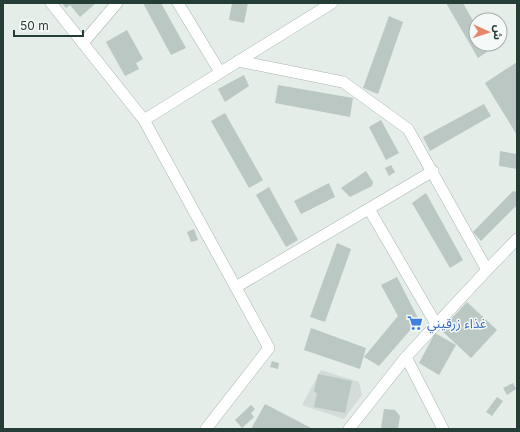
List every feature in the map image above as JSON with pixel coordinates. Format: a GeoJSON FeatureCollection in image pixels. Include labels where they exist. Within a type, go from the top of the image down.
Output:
{"type":"FeatureCollection","features":[{"type":"Feature","properties":{"kind":"street"},"geometry":{"type":"LineString","coordinates":[[51,3],[144,120],[269,348],[206,429]]}},
{"type":"Feature","properties":{"kind":"street"},"geometry":{"type":"LineString","coordinates":[[83,43],[117,3]]}},
{"type":"Feature","properties":{"kind":"street"},"geometry":{"type":"LineString","coordinates":[[178,3],[220,72]]}},
{"type":"Feature","properties":{"kind":"street"},"geometry":{"type":"LineString","coordinates":[[144,120],[332,3]]}},
{"type":"Feature","properties":{"kind":"street"},"geometry":{"type":"LineString","coordinates":[[238,61],[344,82],[408,129],[433,171],[486,270]]}},
{"type":"Feature","properties":{"kind":"street"},"geometry":{"type":"LineString","coordinates":[[236,287],[433,171]]}},
{"type":"Feature","properties":{"kind":"street"},"geometry":{"type":"LineString","coordinates":[[369,208],[436,324]]}},
{"type":"Feature","properties":{"kind":"street"},"geometry":{"type":"LineString","coordinates":[[349,429],[406,357],[486,270],[517,239]]}},
{"type":"Feature","properties":{"kind":"street"},"geometry":{"type":"LineString","coordinates":[[406,357],[443,429]]}},
{"type":"Feature","properties":{"kind":"shaded area"},"geometry":{"type":"Polygon","coordinates":[[[321,370],[359,382],[362,395],[344,419],[302,405],[321,370]]]}},
{"type":"Feature","properties":{"kind":"building"},"geometry":{"type":"Polygon","coordinates":[[[62,3],[96,3],[80,17],[70,5],[66,8],[62,3]]]}},
{"type":"Feature","properties":{"kind":"building"},"geometry":{"type":"Polygon","coordinates":[[[143,3],[161,3],[186,48],[171,55],[143,3]]]}},
{"type":"Feature","properties":{"kind":"building"},"geometry":{"type":"Polygon","coordinates":[[[232,3],[248,3],[244,23],[229,20],[232,3]]]}},
{"type":"Feature","properties":{"kind":"building"},"geometry":{"type":"Polygon","coordinates":[[[446,3],[463,3],[468,12],[468,41],[446,3]]]}},
{"type":"Feature","properties":{"kind":"building"},"geometry":{"type":"Polygon","coordinates":[[[389,16],[403,22],[378,94],[363,88],[389,16]]]}},
{"type":"Feature","properties":{"kind":"building"},"geometry":{"type":"Polygon","coordinates":[[[127,30],[143,59],[136,63],[139,69],[125,76],[106,42],[127,30]]]}},
{"type":"Feature","properties":{"kind":"building"},"geometry":{"type":"Polygon","coordinates":[[[475,52],[487,52],[478,58],[475,52]]]}},
{"type":"Feature","properties":{"kind":"building"},"geometry":{"type":"Polygon","coordinates":[[[517,62],[517,135],[485,83],[517,62]]]}},
{"type":"Feature","properties":{"kind":"building"},"geometry":{"type":"Polygon","coordinates":[[[244,75],[249,86],[225,102],[218,89],[244,75]]]}},
{"type":"Feature","properties":{"kind":"building"},"geometry":{"type":"Polygon","coordinates":[[[278,85],[353,98],[350,117],[275,103],[278,85]]]}},
{"type":"Feature","properties":{"kind":"building"},"geometry":{"type":"Polygon","coordinates":[[[484,104],[491,116],[430,151],[423,137],[484,104]]]}},
{"type":"Feature","properties":{"kind":"building"},"geometry":{"type":"Polygon","coordinates":[[[225,113],[263,180],[249,188],[211,121],[225,113]]]}},
{"type":"Feature","properties":{"kind":"building"},"geometry":{"type":"Polygon","coordinates":[[[381,120],[399,153],[386,160],[369,127],[381,120]]]}},
{"type":"Feature","properties":{"kind":"building"},"geometry":{"type":"Polygon","coordinates":[[[500,151],[517,154],[517,169],[499,166],[500,151]]]}},
{"type":"Feature","properties":{"kind":"building"},"geometry":{"type":"Polygon","coordinates":[[[391,165],[395,172],[389,176],[385,168],[391,165]]]}},
{"type":"Feature","properties":{"kind":"building"},"geometry":{"type":"Polygon","coordinates":[[[366,171],[373,182],[372,186],[350,197],[341,188],[366,171]]]}},
{"type":"Feature","properties":{"kind":"building"},"geometry":{"type":"Polygon","coordinates":[[[329,183],[335,197],[301,214],[294,201],[329,183]]]}},
{"type":"Feature","properties":{"kind":"building"},"geometry":{"type":"Polygon","coordinates":[[[269,187],[298,240],[286,247],[256,195],[269,187]]]}},
{"type":"Feature","properties":{"kind":"building"},"geometry":{"type":"Polygon","coordinates":[[[513,191],[517,192],[517,205],[481,241],[473,232],[513,191]]]}},
{"type":"Feature","properties":{"kind":"building"},"geometry":{"type":"Polygon","coordinates":[[[426,193],[463,260],[450,268],[412,203],[426,193]]]}},
{"type":"Feature","properties":{"kind":"building"},"geometry":{"type":"Polygon","coordinates":[[[194,229],[198,240],[191,242],[187,232],[194,229]]]}},
{"type":"Feature","properties":{"kind":"building"},"geometry":{"type":"Polygon","coordinates":[[[337,243],[351,249],[325,322],[310,317],[337,243]]]}},
{"type":"Feature","properties":{"kind":"building"},"geometry":{"type":"Polygon","coordinates":[[[397,277],[419,320],[379,366],[364,357],[398,316],[381,285],[397,277]]]}},
{"type":"Feature","properties":{"kind":"building"},"geometry":{"type":"Polygon","coordinates":[[[467,302],[497,330],[471,358],[441,330],[467,302]]]}},
{"type":"Feature","properties":{"kind":"building"},"geometry":{"type":"Polygon","coordinates":[[[311,328],[366,348],[360,369],[304,350],[311,328]]]}},
{"type":"Feature","properties":{"kind":"building"},"geometry":{"type":"Polygon","coordinates":[[[435,333],[456,345],[439,375],[419,363],[435,333]]]}},
{"type":"Feature","properties":{"kind":"building"},"geometry":{"type":"Polygon","coordinates":[[[272,361],[279,363],[278,369],[270,367],[272,361]]]}},
{"type":"Feature","properties":{"kind":"building"},"geometry":{"type":"Polygon","coordinates":[[[318,374],[352,381],[345,413],[314,407],[317,393],[314,392],[318,374]]]}},
{"type":"Feature","properties":{"kind":"building"},"geometry":{"type":"Polygon","coordinates":[[[513,383],[516,389],[507,395],[503,388],[513,383]]]}},
{"type":"Feature","properties":{"kind":"building"},"geometry":{"type":"Polygon","coordinates":[[[497,397],[503,401],[492,416],[486,412],[497,397]]]}},
{"type":"Feature","properties":{"kind":"building"},"geometry":{"type":"Polygon","coordinates":[[[265,404],[313,429],[251,429],[265,404]]]}},
{"type":"Feature","properties":{"kind":"building"},"geometry":{"type":"Polygon","coordinates":[[[251,405],[255,409],[251,413],[254,417],[242,428],[235,420],[251,405]]]}},
{"type":"Feature","properties":{"kind":"building"},"geometry":{"type":"Polygon","coordinates":[[[384,409],[395,410],[400,416],[398,429],[381,428],[384,409]]]}},
{"type":"Feature","properties":{"kind":"place","name":"غذاء زرقيني"},"geometry":{"type":"Point","coordinates":[415,323]}}]}
